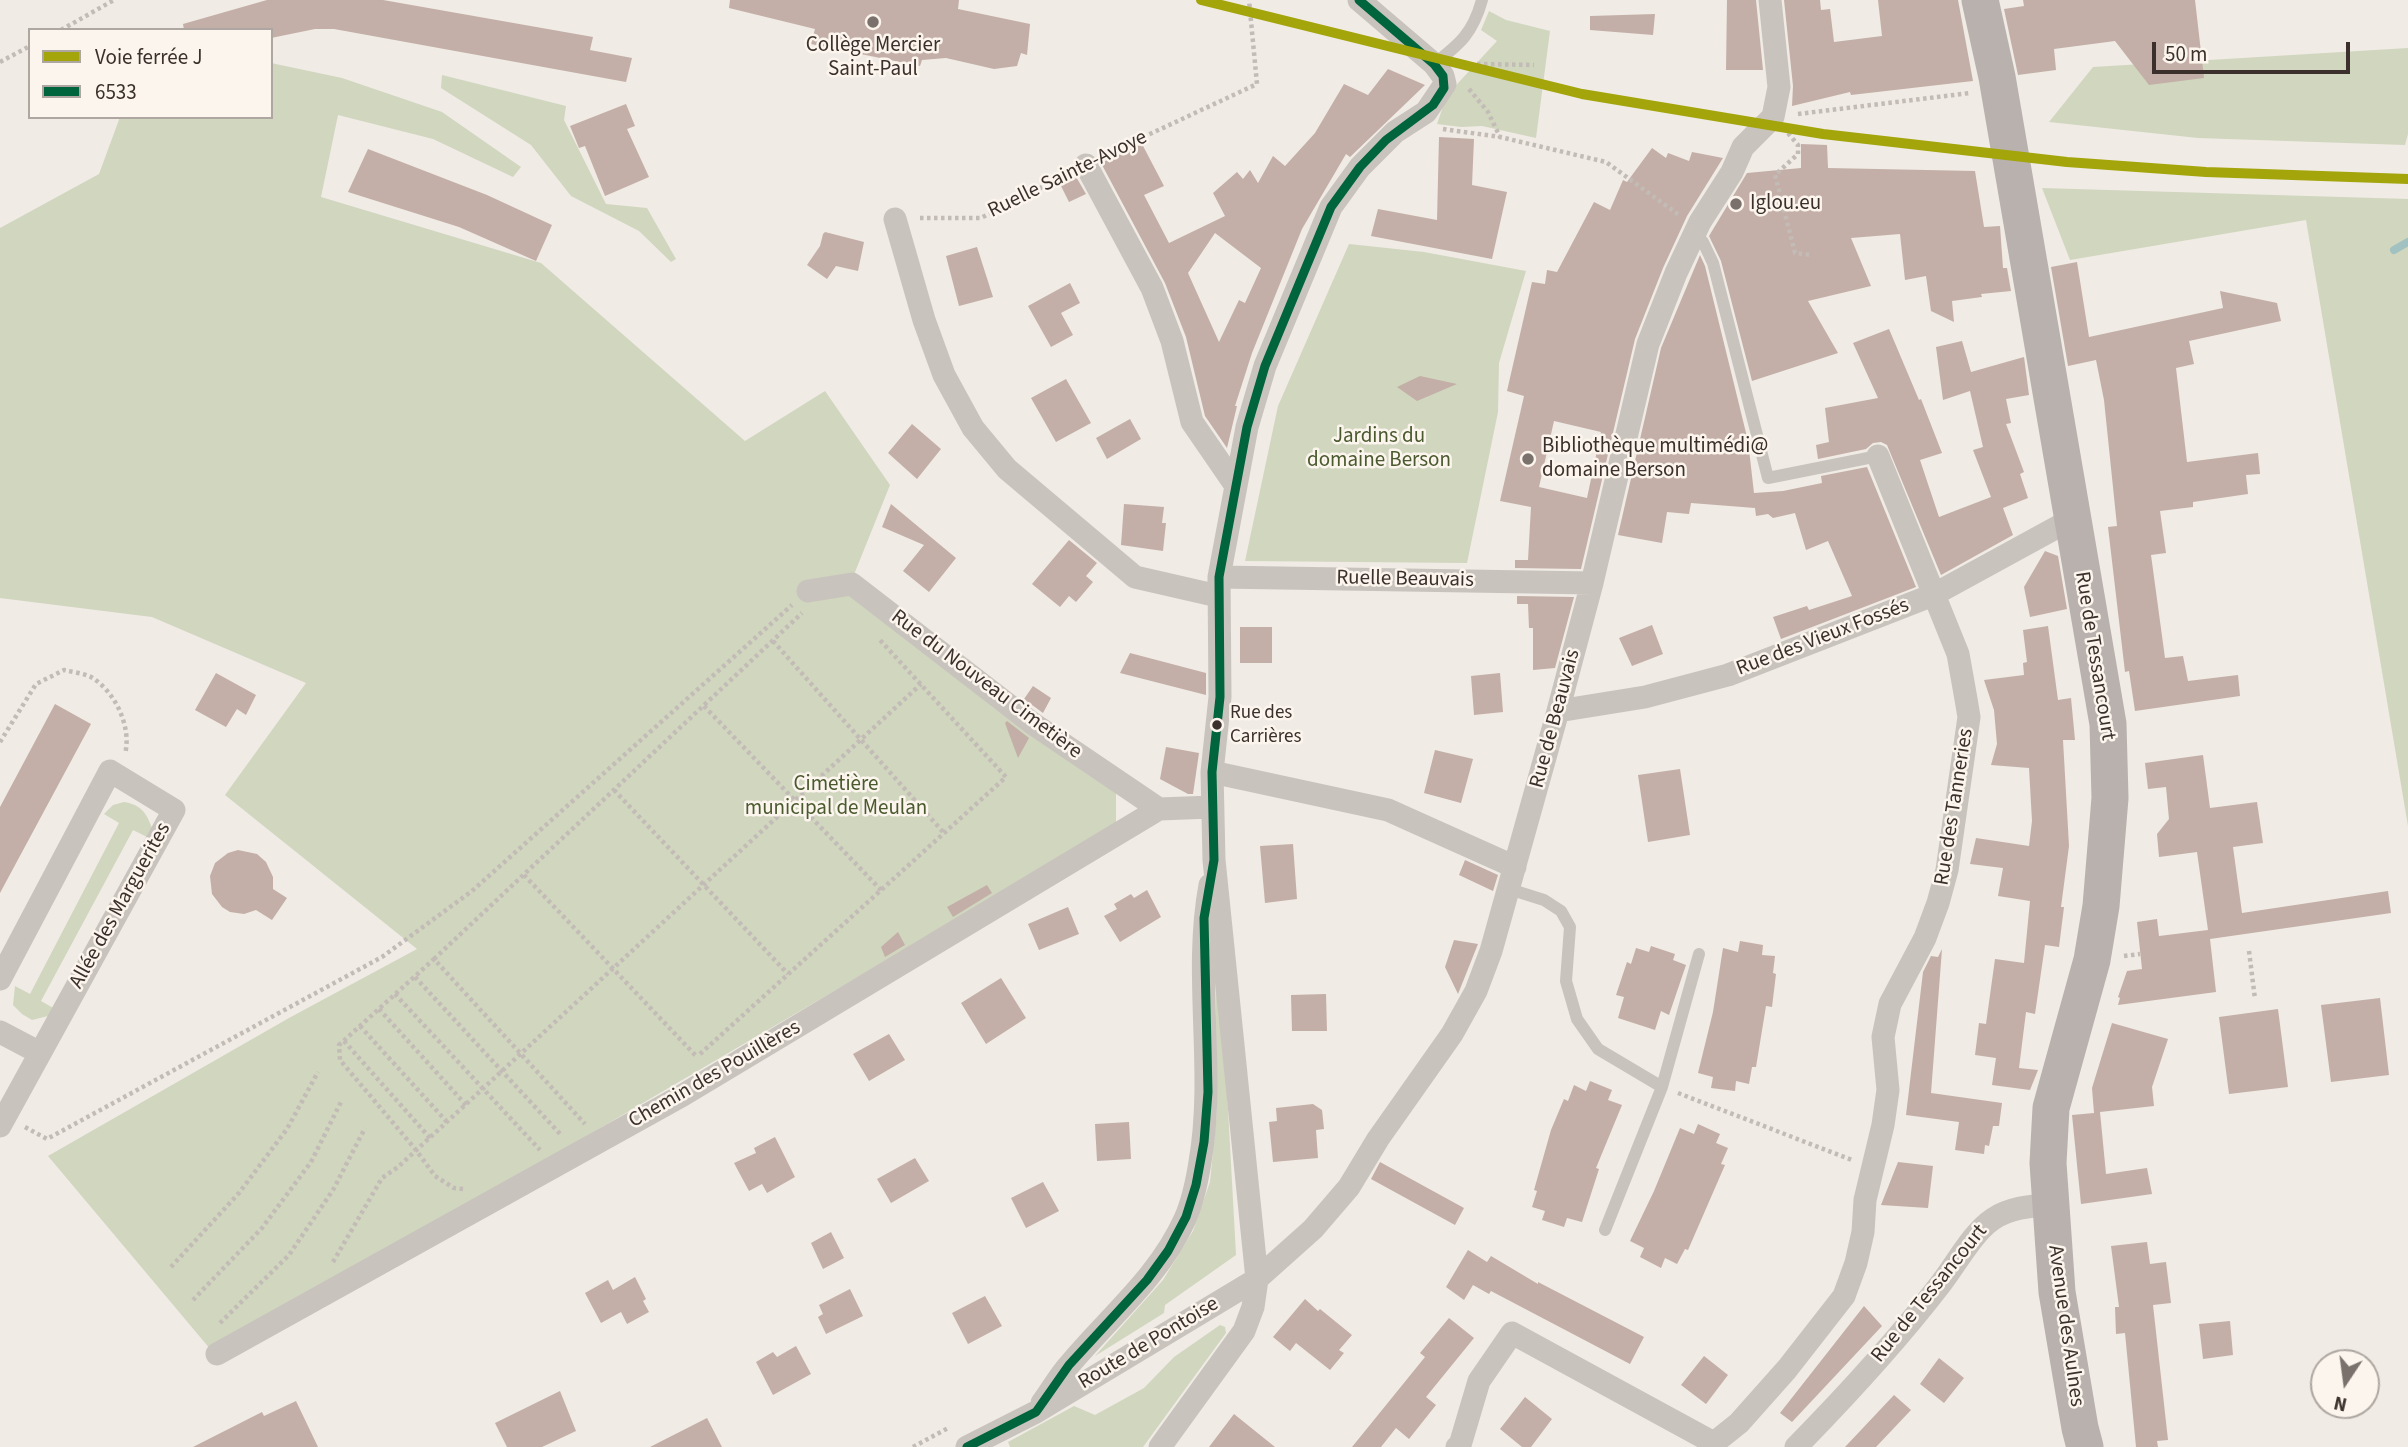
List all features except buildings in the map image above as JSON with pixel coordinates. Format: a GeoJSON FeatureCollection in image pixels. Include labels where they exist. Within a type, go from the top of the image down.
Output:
{"type":"FeatureCollection","features":[{"type":"Feature","properties":{"kind":"main road","name":"Rue de Tessancourt"},"geometry":{"type":"LineString","coordinates":[[1980,0],[1999,89],[2108,724],[2110,798],[2107,860],[2092,960],[2051,1108],[2048,1163],[2050,1204]]}},
{"type":"Feature","properties":{"kind":"main road","name":"Avenue des Aulnes"},"geometry":{"type":"LineString","coordinates":[[2050,1204],[2057,1292],[2085,1447]]}},
{"type":"Feature","properties":{"kind":"street"},"geometry":{"type":"LineString","coordinates":[[1160,1447],[1244,1331],[1254,1307],[1257,1279],[1214,860],[1212,807],[1212,772],[1220,697],[1218,587],[1247,427],[1265,366],[1331,207],[1360,167],[1386,140],[1433,105],[1444,88],[1446,74],[1359,0]]}},
{"type":"Feature","properties":{"kind":"street"},"geometry":{"type":"LineString","coordinates":[[1770,0],[1779,87],[1773,117]]}},
{"type":"Feature","properties":{"kind":"street","name":"Rue de Beauvais"},"geometry":{"type":"LineString","coordinates":[[1257,1279],[1333,1208],[1452,1034],[1476,991],[1491,951],[1558,711],[1592,583],[1648,344],[1696,230],[1732,172],[1743,147],[1773,117]]}},
{"type":"Feature","properties":{"kind":"street"},"geometry":{"type":"LineString","coordinates":[[1086,165],[1152,288],[1172,341],[1192,422],[1236,486]]}},
{"type":"Feature","properties":{"kind":"street"},"geometry":{"type":"LineString","coordinates":[[895,219],[924,320],[944,375],[973,428],[1007,469],[1135,577],[1218,587]]}},
{"type":"Feature","properties":{"kind":"street","name":"Rue des Tanneries"},"geometry":{"type":"LineString","coordinates":[[1457,1447],[1460,1445],[1479,1381],[1512,1333],[1714,1443],[1739,1423],[1787,1369],[1844,1296],[1856,1263],[1863,1232],[1865,1200],[1883,1125],[1888,1090],[1884,1037],[1890,1004],[1925,938],[1938,903],[1947,870],[1969,717],[1958,654],[1878,456]]}},
{"type":"Feature","properties":{"kind":"street","name":"Rue des Vieux Fossés"},"geometry":{"type":"LineString","coordinates":[[1558,711],[1645,697],[1728,675],[1933,595],[2072,519]]}},
{"type":"Feature","properties":{"kind":"street","name":"Ruelle Beauvais"},"geometry":{"type":"LineString","coordinates":[[1218,587],[1592,583]]}},
{"type":"Feature","properties":{"kind":"street","name":"Rue du Nouveau Cimetière"},"geometry":{"type":"LineString","coordinates":[[807,600],[852,584],[1032,723],[1159,809]]}},
{"type":"Feature","properties":{"kind":"street"},"geometry":{"type":"LineString","coordinates":[[0,979],[110,771],[119,776]]}},
{"type":"Feature","properties":{"kind":"street"},"geometry":{"type":"LineString","coordinates":[[1212,772],[1388,810],[1512,878]]}},
{"type":"Feature","properties":{"kind":"street","name":"Allée des Marguerites"},"geometry":{"type":"LineString","coordinates":[[2,1121],[174,810],[119,776]]}},
{"type":"Feature","properties":{"kind":"street","name":"Chemin des Pouillères"},"geometry":{"type":"LineString","coordinates":[[217,1354],[683,1095],[1159,809],[1212,807]]}},
{"type":"Feature","properties":{"kind":"street"},"geometry":{"type":"LineString","coordinates":[[1036,1412],[1069,1365],[1147,1280],[1168,1251],[1186,1217],[1196,1185],[1204,1142],[1208,1091],[1203,918],[1214,860]]}},
{"type":"Feature","properties":{"kind":"street"},"geometry":{"type":"LineString","coordinates":[[0,1032],[40,1053]]}},
{"type":"Feature","properties":{"kind":"street","name":"Rue de Tessancourt"},"geometry":{"type":"LineString","coordinates":[[1796,1447],[1846,1396],[1939,1287],[1983,1227],[1994,1218],[2018,1208],[2050,1204]]}},
{"type":"Feature","properties":{"kind":"street","name":"Route de Pontoise"},"geometry":{"type":"LineString","coordinates":[[967,1447],[1036,1412],[1257,1279]]}},
{"type":"Feature","properties":{"kind":"lane"},"geometry":{"type":"LineString","coordinates":[[1446,74],[1478,15],[1482,0]]}},
{"type":"Feature","properties":{"kind":"lane"},"geometry":{"type":"LineString","coordinates":[[1696,230],[1713,263],[1768,478],[1878,456]]}},
{"type":"Feature","properties":{"kind":"lane"},"geometry":{"type":"LineString","coordinates":[[1512,878],[1561,911],[1570,927],[1566,981],[1577,1019],[1598,1049],[1662,1087]]}},
{"type":"Feature","properties":{"kind":"lane"},"geometry":{"type":"LineString","coordinates":[[1605,1230],[1662,1087],[1699,954]]}},
{"type":"Feature","properties":{"kind":"path"},"geometry":{"type":"LineString","coordinates":[[65,28],[114,0]]}},
{"type":"Feature","properties":{"kind":"path","name":"Ruelle Sainte-Avoye"},"geometry":{"type":"LineString","coordinates":[[895,219],[981,218],[1257,84],[1248,0]]}},
{"type":"Feature","properties":{"kind":"path"},"geometry":{"type":"LineString","coordinates":[[0,62],[28,47]]}},
{"type":"Feature","properties":{"kind":"path"},"geometry":{"type":"LineString","coordinates":[[1478,64],[1534,65]]}},
{"type":"Feature","properties":{"kind":"path"},"geometry":{"type":"LineString","coordinates":[[1446,74],[1488,112],[1500,137]]}},
{"type":"Feature","properties":{"kind":"path"},"geometry":{"type":"LineString","coordinates":[[1773,117],[1999,89]]}},
{"type":"Feature","properties":{"kind":"path"},"geometry":{"type":"LineString","coordinates":[[1773,117],[1798,145],[1798,154],[1775,175],[1795,253],[1811,255]]}},
{"type":"Feature","properties":{"kind":"path"},"geometry":{"type":"LineString","coordinates":[[1408,122],[1500,137],[1606,162],[1696,230]]}},
{"type":"Feature","properties":{"kind":"path"},"geometry":{"type":"LineString","coordinates":[[469,1190],[453,1188],[435,1176],[340,1060],[339,1045],[773,641],[807,600]]}},
{"type":"Feature","properties":{"kind":"path"},"geometry":{"type":"LineString","coordinates":[[2,1121],[47,1139],[382,957],[472,891],[807,600]]}},
{"type":"Feature","properties":{"kind":"path"},"geometry":{"type":"LineString","coordinates":[[686,1063],[697,1057],[1006,776],[878,638]]}},
{"type":"Feature","properties":{"kind":"path"},"geometry":{"type":"LineString","coordinates":[[773,641],[944,833]]}},
{"type":"Feature","properties":{"kind":"path"},"geometry":{"type":"LineString","coordinates":[[0,742],[36,684],[64,670],[90,677],[113,697],[123,723],[127,745],[119,776]]}},
{"type":"Feature","properties":{"kind":"path"},"geometry":{"type":"LineString","coordinates":[[330,1266],[382,1178],[430,1138],[921,684]]}},
{"type":"Feature","properties":{"kind":"path"},"geometry":{"type":"LineString","coordinates":[[704,706],[881,890]]}},
{"type":"Feature","properties":{"kind":"path"},"geometry":{"type":"LineString","coordinates":[[614,790],[788,974]]}},
{"type":"Feature","properties":{"kind":"path"},"geometry":{"type":"LineString","coordinates":[[524,875],[697,1057]]}},
{"type":"Feature","properties":{"kind":"path"},"geometry":{"type":"LineString","coordinates":[[2249,951],[2255,999]]}},
{"type":"Feature","properties":{"kind":"path"},"geometry":{"type":"LineString","coordinates":[[434,959],[585,1124],[574,1130]]}},
{"type":"Feature","properties":{"kind":"path"},"geometry":{"type":"LineString","coordinates":[[415,977],[563,1137],[529,1158]]}},
{"type":"Feature","properties":{"kind":"path"},"geometry":{"type":"LineString","coordinates":[[395,994],[540,1151]]}},
{"type":"Feature","properties":{"kind":"path"},"geometry":{"type":"LineString","coordinates":[[379,1009],[466,1105]]}},
{"type":"Feature","properties":{"kind":"path"},"geometry":{"type":"LineString","coordinates":[[360,1026],[447,1122]]}},
{"type":"Feature","properties":{"kind":"path"},"geometry":{"type":"LineString","coordinates":[[344,1041],[430,1138]]}},
{"type":"Feature","properties":{"kind":"path"},"geometry":{"type":"LineString","coordinates":[[172,1267],[239,1193],[279,1140],[318,1072]]}},
{"type":"Feature","properties":{"kind":"path"},"geometry":{"type":"LineString","coordinates":[[1662,1087],[1873,1168]]}},
{"type":"Feature","properties":{"kind":"path"},"geometry":{"type":"LineString","coordinates":[[193,1300],[262,1228],[311,1162],[342,1100]]}},
{"type":"Feature","properties":{"kind":"path"},"geometry":{"type":"LineString","coordinates":[[217,1326],[289,1255],[333,1190],[365,1128]]}},
{"type":"Feature","properties":{"kind":"green space"},"geometry":{"type":"Polygon","coordinates":[[[1489,11],[1506,20],[1550,31],[1536,138],[1482,126],[1437,124],[1447,95],[1497,41],[1481,30],[1489,11]]]}},
{"type":"Feature","properties":{"kind":"green space"},"geometry":{"type":"Polygon","coordinates":[[[2408,48],[2408,134],[2405,145],[2198,138],[2049,122],[2093,67],[2408,48]]]}},
{"type":"Feature","properties":{"kind":"green space","name":"Cimetière municipal de Meulan"},"geometry":{"type":"Polygon","coordinates":[[[273,63],[342,78],[442,112],[521,167],[513,177],[433,139],[338,115],[321,197],[541,263],[745,441],[825,391],[890,485],[847,592],[1116,793],[1116,826],[455,1213],[211,1350],[48,1156],[289,1018],[417,949],[225,795],[306,683],[152,617],[0,598],[0,228],[99,174],[119,119],[273,119],[273,63]]]}},
{"type":"Feature","properties":{"kind":"green space"},"geometry":{"type":"Polygon","coordinates":[[[442,75],[566,106],[564,120],[606,204],[647,208],[676,259],[671,262],[639,231],[571,196],[531,145],[441,88],[442,75]]]}},
{"type":"Feature","properties":{"kind":"green space"},"geometry":{"type":"Polygon","coordinates":[[[2042,188],[2408,199],[2408,826],[2306,220],[2070,260],[2042,188]]]}},
{"type":"Feature","properties":{"kind":"green space","name":"Jardins du domaine Berson"},"geometry":{"type":"Polygon","coordinates":[[[1349,244],[1424,252],[1526,271],[1499,363],[1498,412],[1467,563],[1245,561],[1278,406],[1349,244]]]}},
{"type":"Feature","properties":{"kind":"green space"},"geometry":{"type":"Polygon","coordinates":[[[124,802],[142,810],[152,828],[147,837],[133,830],[41,1001],[55,1009],[52,1015],[32,1020],[13,1005],[15,986],[30,994],[119,823],[104,814],[113,805],[124,802]]]}},
{"type":"Feature","properties":{"kind":"green space"},"geometry":{"type":"Polygon","coordinates":[[[1215,927],[1218,927],[1236,1255],[1165,1305],[1164,1313],[1095,1356],[1163,1280],[1193,1231],[1210,1182],[1217,1111],[1215,927]]]}},
{"type":"Feature","properties":{"kind":"green space"},"geometry":{"type":"Polygon","coordinates":[[[1220,1325],[1225,1327],[1226,1333],[1143,1447],[1010,1447],[1008,1442],[1074,1406],[1095,1415],[1144,1388],[1174,1357],[1220,1325]]]}},
{"type":"Feature","properties":{"kind":"waterway"},"geometry":{"type":"LineString","coordinates":[[2394,250],[2408,242]]}},
{"type":"Feature","properties":{"kind":"rail line","name":"J"},"geometry":{"type":"LineString","coordinates":[[1201,0],[1582,94],[1823,134],[2067,162],[2206,172],[2408,179]]}},
{"type":"Feature","properties":{"kind":"transit line","name":"6533"},"geometry":{"type":"LineString","coordinates":[[1359,0],[1434,64],[1443,76]]}},
{"type":"Feature","properties":{"kind":"transit line","name":"6533"},"geometry":{"type":"LineString","coordinates":[[967,1447],[1036,1412],[1069,1365],[1147,1280],[1168,1251],[1186,1217],[1196,1185],[1204,1142],[1208,1092],[1204,918],[1214,860],[1212,772],[1220,697],[1219,577],[1247,427],[1265,366],[1331,207],[1360,167],[1386,140],[1433,105],[1444,88],[1443,76]]}},
{"type":"Feature","properties":{"kind":"place","name":"Collège Mercier Saint-Paul"},"geometry":{"type":"Point","coordinates":[873,22]}},
{"type":"Feature","properties":{"kind":"place","name":"Iglou.eu"},"geometry":{"type":"Point","coordinates":[1736,204]}},
{"type":"Feature","properties":{"kind":"place","name":"Bibliothèque multimédi@ domaine Berson"},"geometry":{"type":"Point","coordinates":[1528,459]}},
{"type":"Feature","properties":{"kind":"place","name":"Rue des Carrières"},"geometry":{"type":"Point","coordinates":[1217,725]}}]}
